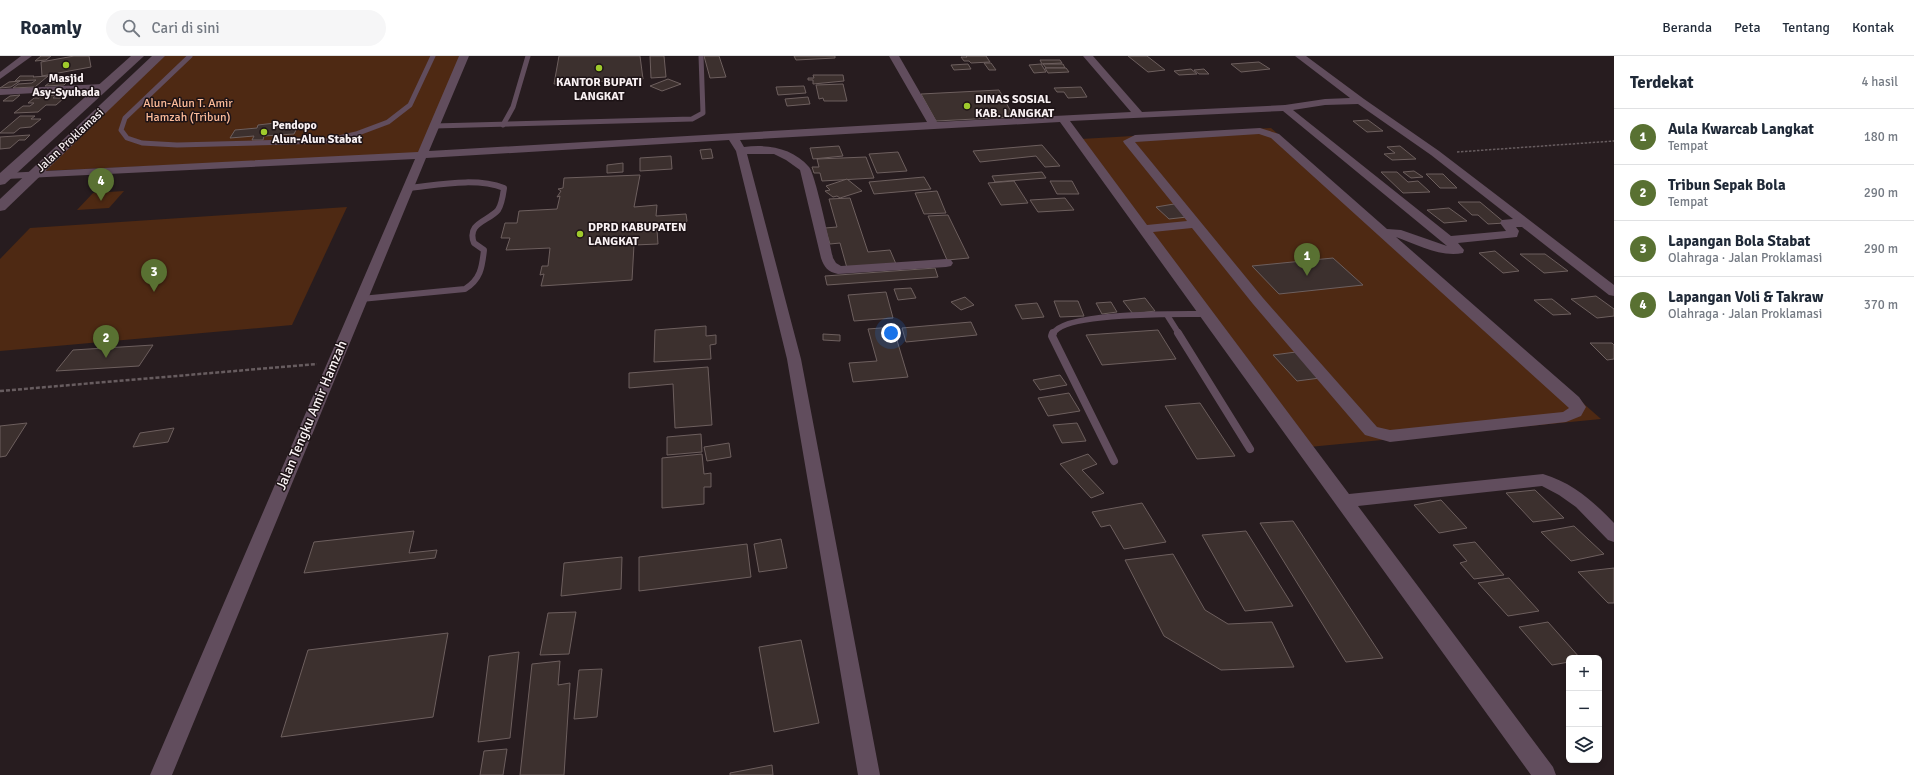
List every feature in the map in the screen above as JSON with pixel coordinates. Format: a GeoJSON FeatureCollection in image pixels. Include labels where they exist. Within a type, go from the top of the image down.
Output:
{"type":"FeatureCollection","features":[{"type":"Feature","properties":{"kind":"street"},"geometry":{"type":"LineString","coordinates":[[0,76],[27,56]]}},
{"type":"Feature","properties":{"kind":"street","name":"Jalan Proklamasi"},"geometry":{"type":"LineString","coordinates":[[3,178],[138,56]]}},
{"type":"Feature","properties":{"kind":"street","name":"Jalan Proklamasi"},"geometry":{"type":"LineString","coordinates":[[0,207],[159,56]]}},
{"type":"Feature","properties":{"kind":"street","name":"Jalan Tengku Amir Hamzah"},"geometry":{"type":"LineString","coordinates":[[161,775],[333,363],[464,56]]}},
{"type":"Feature","properties":{"kind":"street"},"geometry":{"type":"LineString","coordinates":[[894,56],[934,125]]}},
{"type":"Feature","properties":{"kind":"street"},"geometry":{"type":"LineString","coordinates":[[1088,56],[1140,116]]}},
{"type":"Feature","properties":{"kind":"street"},"geometry":{"type":"LineString","coordinates":[[1300,56],[1360,101],[1435,153],[1614,292]]}},
{"type":"Feature","properties":{"kind":"street"},"geometry":{"type":"LineString","coordinates":[[0,92],[103,87]]}},
{"type":"Feature","properties":{"kind":"street"},"geometry":{"type":"LineString","coordinates":[[3,178],[35,173],[422,155],[737,144],[934,125],[1063,120],[1285,108],[1325,102],[1360,101]]}},
{"type":"Feature","properties":{"kind":"street"},"geometry":{"type":"LineString","coordinates":[[1285,108],[1448,240],[1458,250],[1444,250],[1397,233],[1383,232]]}},
{"type":"Feature","properties":{"kind":"street"},"geometry":{"type":"LineString","coordinates":[[1063,120],[1204,314],[1545,775]]}},
{"type":"Feature","properties":{"kind":"street"},"geometry":{"type":"LineString","coordinates":[[1260,131],[1270,133],[1578,407],[1575,412],[1566,417],[1390,436],[1371,431],[1258,301],[1197,224],[1128,141],[1130,139],[1260,131]]}},
{"type":"Feature","properties":{"kind":"street"},"geometry":{"type":"LineString","coordinates":[[737,144],[782,152],[795,159],[805,169],[827,258],[830,265],[838,270],[946,263]]}},
{"type":"Feature","properties":{"kind":"street"},"geometry":{"type":"LineString","coordinates":[[737,144],[794,359],[869,775]]}},
{"type":"Feature","properties":{"kind":"street"},"geometry":{"type":"LineString","coordinates":[[1448,240],[1513,234],[1513,231],[1506,223],[1525,223]]}},
{"type":"Feature","properties":{"kind":"street"},"geometry":{"type":"LineString","coordinates":[[1143,229],[1197,224]]}},
{"type":"Feature","properties":{"kind":"street"},"geometry":{"type":"LineString","coordinates":[[1342,501],[1421,494],[1543,480],[1560,486],[1575,495],[1614,535]]}},
{"type":"Feature","properties":{"kind":"lane"},"geometry":{"type":"LineString","coordinates":[[190,56],[125,118],[121,130],[127,138],[142,143],[177,145],[326,141],[356,134],[388,122],[410,105],[433,56]]}},
{"type":"Feature","properties":{"kind":"lane"},"geometry":{"type":"LineString","coordinates":[[503,125],[513,107],[528,56]]}},
{"type":"Feature","properties":{"kind":"lane"},"geometry":{"type":"LineString","coordinates":[[434,126],[692,119],[703,113],[704,96],[700,71],[700,56]]}},
{"type":"Feature","properties":{"kind":"lane"},"geometry":{"type":"LineString","coordinates":[[360,299],[465,289],[473,285],[482,274],[484,250],[476,246],[473,242],[472,235],[476,225],[498,212],[501,205],[504,188],[493,184],[408,188]]}},
{"type":"Feature","properties":{"kind":"lane"},"geometry":{"type":"LineString","coordinates":[[1114,461],[1052,336],[1054,331],[1059,327],[1066,325],[1103,318],[1204,314]]}},
{"type":"Feature","properties":{"kind":"lane"},"geometry":{"type":"LineString","coordinates":[[1166,315],[1250,449]]}},
{"type":"Feature","properties":{"kind":"path"},"geometry":{"type":"LineString","coordinates":[[1435,153],[1614,141]]}},
{"type":"Feature","properties":{"kind":"path"},"geometry":{"type":"LineString","coordinates":[[0,391],[333,363]]}},
{"type":"Feature","properties":{"kind":"green space","name":"Alun-Alun T. Amir Hamzah (Tribun)"},"geometry":{"type":"Polygon","coordinates":[[[161,56],[462,56],[419,154],[40,171],[161,56]]]}},
{"type":"Feature","properties":{"kind":"green space"},"geometry":{"type":"Polygon","coordinates":[[[1271,128],[1601,419],[1309,447],[1081,139],[1271,128]]]}},
{"type":"Feature","properties":{"kind":"green space"},"geometry":{"type":"Polygon","coordinates":[[[124,191],[109,208],[77,210],[93,193],[124,191]]]}},
{"type":"Feature","properties":{"kind":"green space"},"geometry":{"type":"Polygon","coordinates":[[[347,207],[292,325],[0,351],[0,259],[30,228],[347,207]]]}},
{"type":"Feature","properties":{"kind":"building"},"geometry":{"type":"Polygon","coordinates":[[[41,56],[51,56],[46,60],[35,61],[41,56]]]}},
{"type":"Feature","properties":{"kind":"building","name":"Masjid Asy-Syuhada"},"geometry":{"type":"Polygon","coordinates":[[[74,56],[89,56],[91,67],[42,76],[41,62],[74,56]]]}},
{"type":"Feature","properties":{"kind":"building","name":"KANTOR BUPATI LANGKAT"},"geometry":{"type":"Polygon","coordinates":[[[559,56],[640,56],[643,79],[554,84],[559,56]]]}},
{"type":"Feature","properties":{"kind":"building"},"geometry":{"type":"Polygon","coordinates":[[[650,56],[664,56],[666,77],[651,78],[650,56]]]}},
{"type":"Feature","properties":{"kind":"building"},"geometry":{"type":"Polygon","coordinates":[[[704,56],[719,56],[726,77],[710,78],[704,56]]]}},
{"type":"Feature","properties":{"kind":"building"},"geometry":{"type":"Polygon","coordinates":[[[794,56],[835,56],[835,58],[796,60],[794,56]]]}},
{"type":"Feature","properties":{"kind":"building"},"geometry":{"type":"Polygon","coordinates":[[[966,56],[986,56],[990,62],[971,63],[969,61],[964,61],[961,57],[967,57],[966,56]]]}},
{"type":"Feature","properties":{"kind":"building"},"geometry":{"type":"Polygon","coordinates":[[[1128,56],[1147,56],[1165,70],[1148,72],[1128,56]]]}},
{"type":"Feature","properties":{"kind":"building"},"geometry":{"type":"Polygon","coordinates":[[[1040,60],[1060,60],[1062,63],[1042,64],[1040,60]]]}},
{"type":"Feature","properties":{"kind":"building"},"geometry":{"type":"Polygon","coordinates":[[[1259,62],[1270,69],[1241,72],[1231,64],[1259,62]]]}},
{"type":"Feature","properties":{"kind":"building"},"geometry":{"type":"Polygon","coordinates":[[[984,63],[991,63],[996,70],[989,70],[984,63]]]}},
{"type":"Feature","properties":{"kind":"building"},"geometry":{"type":"Polygon","coordinates":[[[968,64],[971,69],[954,70],[951,65],[968,64]]]}},
{"type":"Feature","properties":{"kind":"building"},"geometry":{"type":"Polygon","coordinates":[[[1041,64],[1046,72],[1034,73],[1029,65],[1041,64]]]}},
{"type":"Feature","properties":{"kind":"building"},"geometry":{"type":"Polygon","coordinates":[[[1043,64],[1063,64],[1065,68],[1046,68],[1043,64]]]}},
{"type":"Feature","properties":{"kind":"building"},"geometry":{"type":"Polygon","coordinates":[[[1045,68],[1066,68],[1069,72],[1048,73],[1045,68]]]}},
{"type":"Feature","properties":{"kind":"building"},"geometry":{"type":"Polygon","coordinates":[[[1191,69],[1197,74],[1179,75],[1174,71],[1191,69]]]}},
{"type":"Feature","properties":{"kind":"building"},"geometry":{"type":"Polygon","coordinates":[[[1204,69],[1209,74],[1199,74],[1194,70],[1204,69]]]}},
{"type":"Feature","properties":{"kind":"building"},"geometry":{"type":"Polygon","coordinates":[[[813,75],[843,75],[844,81],[813,84],[813,80],[808,80],[808,78],[814,78],[813,75]]]}},
{"type":"Feature","properties":{"kind":"building"},"geometry":{"type":"Polygon","coordinates":[[[20,76],[48,76],[35,87],[13,88],[18,84],[32,83],[36,80],[15,81],[20,76]]]}},
{"type":"Feature","properties":{"kind":"building"},"geometry":{"type":"Polygon","coordinates":[[[668,79],[681,84],[662,91],[650,86],[668,79]]]}},
{"type":"Feature","properties":{"kind":"building"},"geometry":{"type":"Polygon","coordinates":[[[20,81],[11,87],[0,88],[9,82],[20,81]]]}},
{"type":"Feature","properties":{"kind":"building"},"geometry":{"type":"Polygon","coordinates":[[[68,81],[64,85],[45,86],[49,83],[68,81]]]}},
{"type":"Feature","properties":{"kind":"building"},"geometry":{"type":"Polygon","coordinates":[[[843,84],[847,101],[824,101],[823,98],[819,99],[816,85],[843,84]]]}},
{"type":"Feature","properties":{"kind":"building"},"geometry":{"type":"Polygon","coordinates":[[[804,86],[806,93],[778,95],[776,87],[804,86]]]}},
{"type":"Feature","properties":{"kind":"building"},"geometry":{"type":"Polygon","coordinates":[[[1081,87],[1087,97],[1068,98],[1064,92],[1057,92],[1054,88],[1081,87]]]}},
{"type":"Feature","properties":{"kind":"building","name":"DINAS SOSIAL KAB. LANGKAT"},"geometry":{"type":"Polygon","coordinates":[[[999,90],[1014,117],[936,121],[921,94],[999,90]]]}},
{"type":"Feature","properties":{"kind":"building"},"geometry":{"type":"Polygon","coordinates":[[[20,95],[13,101],[3,101],[10,96],[20,95]]]}},
{"type":"Feature","properties":{"kind":"building"},"geometry":{"type":"Polygon","coordinates":[[[57,95],[53,98],[64,98],[56,105],[46,105],[38,112],[14,113],[23,106],[30,106],[34,103],[28,103],[34,98],[57,95]]]}},
{"type":"Feature","properties":{"kind":"building"},"geometry":{"type":"Polygon","coordinates":[[[808,97],[810,104],[787,106],[785,99],[808,97]]]}},
{"type":"Feature","properties":{"kind":"building"},"geometry":{"type":"Polygon","coordinates":[[[20,116],[35,116],[31,119],[41,119],[31,127],[20,128],[14,133],[0,133],[20,116]]]}},
{"type":"Feature","properties":{"kind":"building"},"geometry":{"type":"Polygon","coordinates":[[[1368,120],[1383,131],[1367,132],[1353,121],[1368,120]]]}},
{"type":"Feature","properties":{"kind":"building","name":"Pendopo Alun-Alun Stabat"},"geometry":{"type":"Polygon","coordinates":[[[275,123],[272,128],[298,126],[294,134],[264,136],[263,140],[252,140],[254,136],[230,138],[235,130],[257,128],[258,125],[275,123]]]}},
{"type":"Feature","properties":{"kind":"building"},"geometry":{"type":"Polygon","coordinates":[[[30,135],[25,140],[19,140],[10,148],[0,149],[0,137],[30,135]]]}},
{"type":"Feature","properties":{"kind":"building"},"geometry":{"type":"Polygon","coordinates":[[[1042,145],[1060,166],[1045,167],[1036,156],[980,162],[973,151],[1042,145]]]}},
{"type":"Feature","properties":{"kind":"building"},"geometry":{"type":"Polygon","coordinates":[[[839,146],[843,156],[813,159],[810,148],[839,146]]]}},
{"type":"Feature","properties":{"kind":"building"},"geometry":{"type":"Polygon","coordinates":[[[1400,146],[1416,159],[1392,160],[1384,154],[1395,153],[1387,147],[1400,146]]]}},
{"type":"Feature","properties":{"kind":"building"},"geometry":{"type":"Polygon","coordinates":[[[711,149],[713,158],[702,159],[700,150],[711,149]]]}},
{"type":"Feature","properties":{"kind":"building"},"geometry":{"type":"Polygon","coordinates":[[[898,152],[907,171],[877,173],[869,154],[898,152]]]}},
{"type":"Feature","properties":{"kind":"building"},"geometry":{"type":"Polygon","coordinates":[[[671,156],[672,169],[640,171],[640,158],[671,156]]]}},
{"type":"Feature","properties":{"kind":"building"},"geometry":{"type":"Polygon","coordinates":[[[866,157],[874,178],[822,181],[820,173],[814,173],[812,167],[819,167],[817,159],[866,157]]]}},
{"type":"Feature","properties":{"kind":"building"},"geometry":{"type":"Polygon","coordinates":[[[623,163],[623,172],[607,173],[607,165],[623,163]]]}},
{"type":"Feature","properties":{"kind":"building"},"geometry":{"type":"Polygon","coordinates":[[[1414,171],[1423,177],[1411,178],[1403,172],[1414,171]]]}},
{"type":"Feature","properties":{"kind":"building"},"geometry":{"type":"Polygon","coordinates":[[[1042,172],[1046,178],[995,182],[992,176],[1042,172]]]}},
{"type":"Feature","properties":{"kind":"building"},"geometry":{"type":"Polygon","coordinates":[[[1381,172],[1397,172],[1408,182],[1418,181],[1430,192],[1403,193],[1381,172]]]}},
{"type":"Feature","properties":{"kind":"building"},"geometry":{"type":"Polygon","coordinates":[[[1426,174],[1443,174],[1457,188],[1440,188],[1426,174]]]}},
{"type":"Feature","properties":{"kind":"building","name":"DPRD KABUPATEN LANGKAT"},"geometry":{"type":"Polygon","coordinates":[[[640,175],[634,207],[657,205],[656,216],[686,214],[687,221],[683,227],[657,230],[658,244],[634,245],[632,280],[541,286],[544,274],[540,275],[542,266],[548,266],[550,248],[506,250],[510,238],[501,238],[505,223],[517,223],[519,211],[557,209],[560,196],[557,197],[561,191],[558,189],[563,188],[564,178],[640,175]]]}},
{"type":"Feature","properties":{"kind":"building"},"geometry":{"type":"Polygon","coordinates":[[[924,177],[931,189],[874,194],[869,182],[924,177]]]}},
{"type":"Feature","properties":{"kind":"building"},"geometry":{"type":"Polygon","coordinates":[[[847,179],[862,191],[840,198],[837,196],[833,197],[825,191],[830,190],[826,186],[847,179]]]}},
{"type":"Feature","properties":{"kind":"building"},"geometry":{"type":"Polygon","coordinates":[[[1014,181],[1028,203],[1001,205],[988,183],[1014,181]]]}},
{"type":"Feature","properties":{"kind":"building"},"geometry":{"type":"Polygon","coordinates":[[[1050,181],[1072,181],[1079,194],[1057,194],[1050,181]]]}},
{"type":"Feature","properties":{"kind":"building"},"geometry":{"type":"Polygon","coordinates":[[[937,191],[946,213],[924,214],[915,193],[937,191]]]}},
{"type":"Feature","properties":{"kind":"building"},"geometry":{"type":"Polygon","coordinates":[[[850,198],[868,252],[890,250],[896,264],[847,268],[840,243],[830,244],[825,228],[837,227],[829,199],[850,198]]]}},
{"type":"Feature","properties":{"kind":"building"},"geometry":{"type":"Polygon","coordinates":[[[1065,198],[1074,210],[1038,212],[1030,200],[1065,198]]]}},
{"type":"Feature","properties":{"kind":"building"},"geometry":{"type":"Polygon","coordinates":[[[1458,202],[1480,202],[1505,223],[1488,224],[1478,215],[1472,215],[1458,202]]]}},
{"type":"Feature","properties":{"kind":"building"},"geometry":{"type":"Polygon","coordinates":[[[1174,204],[1187,217],[1169,219],[1156,207],[1174,204]]]}},
{"type":"Feature","properties":{"kind":"building"},"geometry":{"type":"Polygon","coordinates":[[[1449,208],[1467,221],[1444,223],[1427,210],[1449,208]]]}},
{"type":"Feature","properties":{"kind":"building"},"geometry":{"type":"Polygon","coordinates":[[[948,215],[969,258],[947,260],[928,216],[948,215]]]}},
{"type":"Feature","properties":{"kind":"building"},"geometry":{"type":"Polygon","coordinates":[[[1495,251],[1519,271],[1503,273],[1479,253],[1495,251]]]}},
{"type":"Feature","properties":{"kind":"building"},"geometry":{"type":"Polygon","coordinates":[[[1520,254],[1545,254],[1568,271],[1544,273],[1520,254]]]}},
{"type":"Feature","properties":{"kind":"building"},"geometry":{"type":"Polygon","coordinates":[[[1333,258],[1363,285],[1279,294],[1252,266],[1333,258]]]}},
{"type":"Feature","properties":{"kind":"building"},"geometry":{"type":"Polygon","coordinates":[[[935,268],[938,277],[827,285],[825,276],[935,268]]]}},
{"type":"Feature","properties":{"kind":"building"},"geometry":{"type":"Polygon","coordinates":[[[911,288],[916,298],[898,300],[894,289],[911,288]]]}},
{"type":"Feature","properties":{"kind":"building"},"geometry":{"type":"Polygon","coordinates":[[[886,292],[893,318],[854,321],[848,295],[886,292]]]}},
{"type":"Feature","properties":{"kind":"building"},"geometry":{"type":"Polygon","coordinates":[[[1596,296],[1614,309],[1614,316],[1597,318],[1571,299],[1596,296]]]}},
{"type":"Feature","properties":{"kind":"building"},"geometry":{"type":"Polygon","coordinates":[[[965,297],[974,305],[961,310],[951,302],[965,297]]]}},
{"type":"Feature","properties":{"kind":"building"},"geometry":{"type":"Polygon","coordinates":[[[1145,298],[1155,311],[1133,314],[1123,301],[1145,298]]]}},
{"type":"Feature","properties":{"kind":"building"},"geometry":{"type":"Polygon","coordinates":[[[1552,299],[1571,314],[1553,315],[1534,300],[1552,299]]]}},
{"type":"Feature","properties":{"kind":"building"},"geometry":{"type":"Polygon","coordinates":[[[1054,301],[1078,301],[1084,316],[1060,317],[1054,301]]]}},
{"type":"Feature","properties":{"kind":"building"},"geometry":{"type":"Polygon","coordinates":[[[1111,302],[1117,312],[1102,314],[1096,303],[1111,302]]]}},
{"type":"Feature","properties":{"kind":"building"},"geometry":{"type":"Polygon","coordinates":[[[1037,303],[1044,317],[1022,319],[1015,305],[1037,303]]]}},
{"type":"Feature","properties":{"kind":"building"},"geometry":{"type":"Polygon","coordinates":[[[971,322],[977,335],[906,342],[902,328],[971,322]]]}},
{"type":"Feature","properties":{"kind":"building"},"geometry":{"type":"Polygon","coordinates":[[[706,326],[706,336],[716,335],[716,344],[710,345],[711,359],[654,362],[655,330],[706,326]]]}},
{"type":"Feature","properties":{"kind":"building"},"geometry":{"type":"Polygon","coordinates":[[[893,327],[908,377],[853,382],[849,363],[877,361],[868,329],[893,327]]]}},
{"type":"Feature","properties":{"kind":"building"},"geometry":{"type":"Polygon","coordinates":[[[1158,330],[1176,359],[1102,365],[1086,335],[1158,330]]]}},
{"type":"Feature","properties":{"kind":"building"},"geometry":{"type":"Polygon","coordinates":[[[823,334],[840,335],[840,341],[823,340],[823,334]]]}},
{"type":"Feature","properties":{"kind":"building"},"geometry":{"type":"Polygon","coordinates":[[[1590,343],[1612,343],[1614,345],[1614,359],[1607,360],[1590,343]]]}},
{"type":"Feature","properties":{"kind":"building"},"geometry":{"type":"Polygon","coordinates":[[[153,345],[139,366],[56,371],[73,350],[153,345]]]}},
{"type":"Feature","properties":{"kind":"building"},"geometry":{"type":"Polygon","coordinates":[[[1296,352],[1320,378],[1297,381],[1273,355],[1296,352]]]}},
{"type":"Feature","properties":{"kind":"building"},"geometry":{"type":"Polygon","coordinates":[[[708,367],[712,425],[675,428],[673,384],[629,388],[629,373],[708,367]]]}},
{"type":"Feature","properties":{"kind":"building"},"geometry":{"type":"Polygon","coordinates":[[[1060,375],[1067,385],[1040,390],[1033,380],[1060,375]]]}},
{"type":"Feature","properties":{"kind":"building"},"geometry":{"type":"Polygon","coordinates":[[[1069,393],[1080,411],[1048,416],[1038,398],[1069,393]]]}},
{"type":"Feature","properties":{"kind":"building"},"geometry":{"type":"Polygon","coordinates":[[[1200,403],[1235,456],[1197,459],[1165,406],[1200,403]]]}},
{"type":"Feature","properties":{"kind":"building"},"geometry":{"type":"Polygon","coordinates":[[[27,423],[6,456],[0,457],[0,426],[27,423]]]}},
{"type":"Feature","properties":{"kind":"building"},"geometry":{"type":"Polygon","coordinates":[[[1077,423],[1086,441],[1062,443],[1053,425],[1077,423]]]}},
{"type":"Feature","properties":{"kind":"building"},"geometry":{"type":"Polygon","coordinates":[[[174,428],[168,442],[133,447],[140,433],[174,428]]]}},
{"type":"Feature","properties":{"kind":"building"},"geometry":{"type":"Polygon","coordinates":[[[701,434],[702,452],[667,455],[667,437],[701,434]]]}},
{"type":"Feature","properties":{"kind":"building"},"geometry":{"type":"Polygon","coordinates":[[[729,443],[731,457],[707,461],[704,447],[729,443]]]}},
{"type":"Feature","properties":{"kind":"building"},"geometry":{"type":"Polygon","coordinates":[[[702,454],[704,474],[711,473],[711,487],[704,487],[704,504],[662,508],[662,458],[702,454]]]}},
{"type":"Feature","properties":{"kind":"building"},"geometry":{"type":"Polygon","coordinates":[[[1088,454],[1097,464],[1082,470],[1104,493],[1091,498],[1060,464],[1088,454]]]}},
{"type":"Feature","properties":{"kind":"building"},"geometry":{"type":"Polygon","coordinates":[[[1535,490],[1564,518],[1533,522],[1506,493],[1535,490]]]}},
{"type":"Feature","properties":{"kind":"building"},"geometry":{"type":"Polygon","coordinates":[[[1441,500],[1467,528],[1439,533],[1414,505],[1441,500]]]}},
{"type":"Feature","properties":{"kind":"building"},"geometry":{"type":"Polygon","coordinates":[[[1142,503],[1166,542],[1124,549],[1110,525],[1101,527],[1092,512],[1142,503]]]}},
{"type":"Feature","properties":{"kind":"building"},"geometry":{"type":"Polygon","coordinates":[[[1293,521],[1383,658],[1346,662],[1260,523],[1293,521]]]}},
{"type":"Feature","properties":{"kind":"building"},"geometry":{"type":"Polygon","coordinates":[[[1574,526],[1604,554],[1571,561],[1541,532],[1574,526]]]}},
{"type":"Feature","properties":{"kind":"building"},"geometry":{"type":"Polygon","coordinates":[[[414,531],[409,553],[437,550],[435,558],[304,573],[314,542],[414,531]]]}},
{"type":"Feature","properties":{"kind":"building"},"geometry":{"type":"Polygon","coordinates":[[[1246,531],[1293,606],[1245,611],[1202,535],[1246,531]]]}},
{"type":"Feature","properties":{"kind":"building"},"geometry":{"type":"Polygon","coordinates":[[[781,539],[787,568],[759,572],[754,544],[781,539]]]}},
{"type":"Feature","properties":{"kind":"building"},"geometry":{"type":"Polygon","coordinates":[[[1475,542],[1504,575],[1474,579],[1460,563],[1467,561],[1453,545],[1475,542]]]}},
{"type":"Feature","properties":{"kind":"building"},"geometry":{"type":"Polygon","coordinates":[[[747,544],[751,577],[639,591],[639,557],[747,544]]]}},
{"type":"Feature","properties":{"kind":"building"},"geometry":{"type":"Polygon","coordinates":[[[1173,554],[1205,610],[1228,624],[1272,622],[1294,667],[1221,670],[1164,636],[1125,560],[1173,554]]]}},
{"type":"Feature","properties":{"kind":"building"},"geometry":{"type":"Polygon","coordinates":[[[622,557],[621,589],[561,596],[564,563],[622,557]]]}},
{"type":"Feature","properties":{"kind":"building"},"geometry":{"type":"Polygon","coordinates":[[[1614,568],[1614,603],[1608,603],[1578,572],[1614,568]]]}},
{"type":"Feature","properties":{"kind":"building"},"geometry":{"type":"Polygon","coordinates":[[[1509,578],[1539,611],[1508,616],[1478,583],[1509,578]]]}},
{"type":"Feature","properties":{"kind":"building"},"geometry":{"type":"Polygon","coordinates":[[[576,612],[569,654],[540,655],[548,613],[576,612]]]}},
{"type":"Feature","properties":{"kind":"building"},"geometry":{"type":"Polygon","coordinates":[[[1548,622],[1577,655],[1566,655],[1566,663],[1552,665],[1519,627],[1548,622]]]}},
{"type":"Feature","properties":{"kind":"building"},"geometry":{"type":"Polygon","coordinates":[[[448,633],[433,717],[281,737],[308,650],[448,633]]]}},
{"type":"Feature","properties":{"kind":"building"},"geometry":{"type":"Polygon","coordinates":[[[801,640],[819,723],[774,732],[759,647],[801,640]]]}},
{"type":"Feature","properties":{"kind":"building"},"geometry":{"type":"Polygon","coordinates":[[[519,652],[510,738],[478,742],[489,656],[519,652]]]}},
{"type":"Feature","properties":{"kind":"building"},"geometry":{"type":"Polygon","coordinates":[[[560,661],[558,685],[570,683],[564,775],[520,775],[532,664],[560,661]]]}},
{"type":"Feature","properties":{"kind":"building"},"geometry":{"type":"Polygon","coordinates":[[[602,669],[597,717],[574,719],[579,670],[602,669]]]}},
{"type":"Feature","properties":{"kind":"building"},"geometry":{"type":"Polygon","coordinates":[[[507,749],[503,775],[480,775],[484,751],[507,749]]]}},
{"type":"Feature","properties":{"kind":"building"},"geometry":{"type":"Polygon","coordinates":[[[772,765],[773,775],[730,775],[730,773],[772,765]]]}},
{"type":"Feature","properties":{"kind":"place","name":"Masjid Asy-Syuhada"},"geometry":{"type":"Point","coordinates":[66,65]}},
{"type":"Feature","properties":{"kind":"place","name":"KANTOR BUPATI LANGKAT"},"geometry":{"type":"Point","coordinates":[599,68]}},
{"type":"Feature","properties":{"kind":"place","name":"DINAS SOSIAL KAB. LANGKAT"},"geometry":{"type":"Point","coordinates":[967,106]}},
{"type":"Feature","properties":{"kind":"place","name":"Pendopo Alun-Alun Stabat"},"geometry":{"type":"Point","coordinates":[264,132]}},
{"type":"Feature","properties":{"kind":"place","name":"Lapangan Voli & Takraw"},"geometry":{"type":"Point","coordinates":[101,201]}},
{"type":"Feature","properties":{"kind":"place","name":"DPRD KABUPATEN LANGKAT"},"geometry":{"type":"Point","coordinates":[580,234]}},
{"type":"Feature","properties":{"kind":"place","name":"Aula Kwarcab Langkat"},"geometry":{"type":"Point","coordinates":[1307,276]}},
{"type":"Feature","properties":{"kind":"place","name":"Lapangan Bola Stabat"},"geometry":{"type":"Point","coordinates":[154,292]}},
{"type":"Feature","properties":{"kind":"place","name":"Tribun Sepak Bola"},"geometry":{"type":"Point","coordinates":[106,358]}}]}
